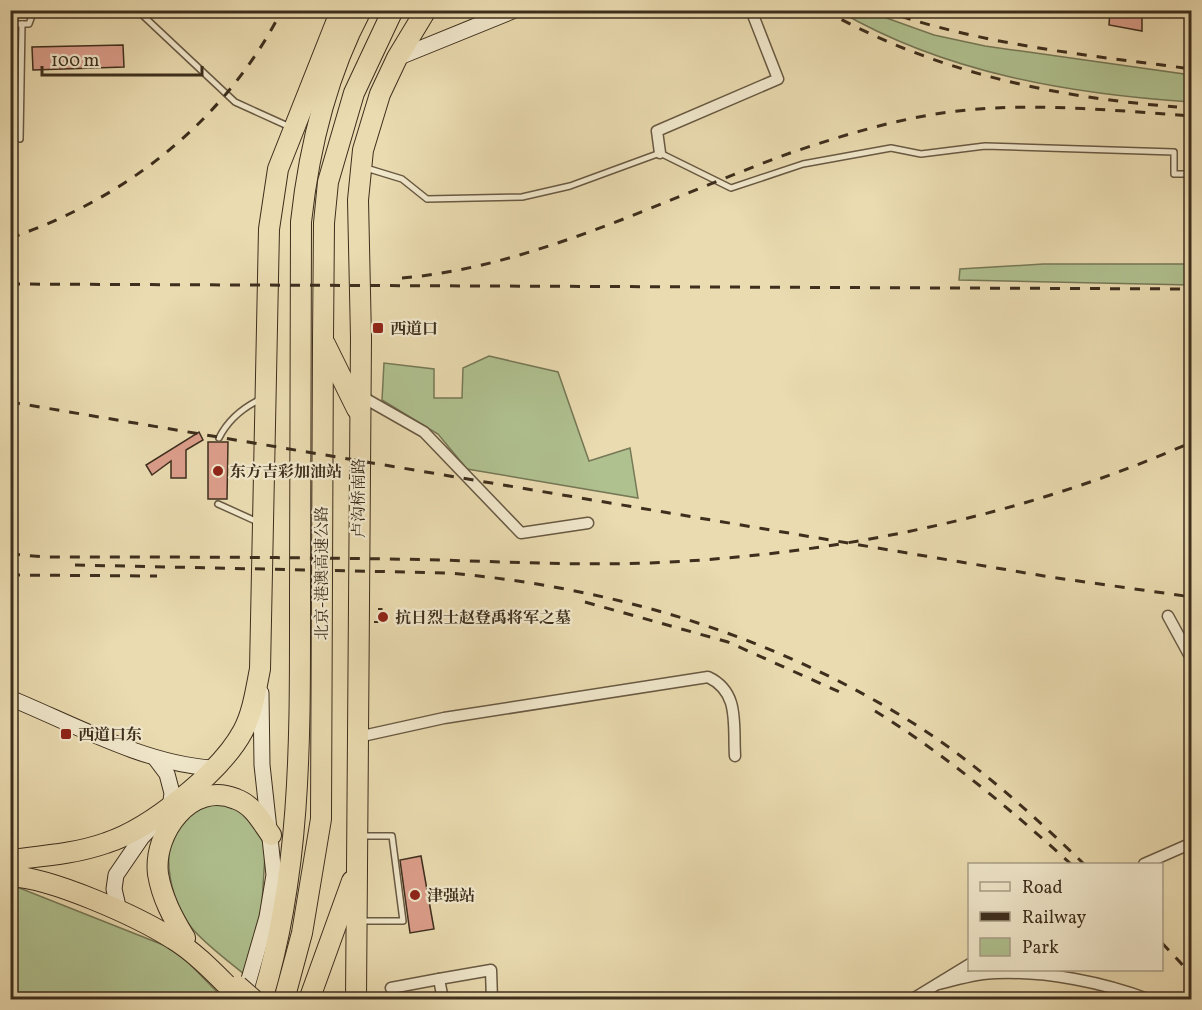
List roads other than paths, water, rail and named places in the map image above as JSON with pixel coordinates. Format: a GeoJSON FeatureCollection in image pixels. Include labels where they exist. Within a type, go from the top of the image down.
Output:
{"type":"FeatureCollection","features":[{"type":"Feature","properties":{"kind":"highway"},"geometry":{"type":"LineString","coordinates":[[10,860],[67,853],[105,844],[137,830],[170,808],[212,768],[243,731],[253,704],[260,669],[270,229],[278,169],[341,10]]}},
{"type":"Feature","properties":{"kind":"highway","name":"北京-港澳高速公路"},"geometry":{"type":"LineString","coordinates":[[262,999],[275,951],[291,867],[300,772],[301,222],[306,177],[328,87],[343,44],[361,10]]}},
{"type":"Feature","properties":{"kind":"highway","name":"北京-港澳高速公路"},"geometry":{"type":"LineString","coordinates":[[284,999],[302,933],[321,819],[324,223],[328,182],[354,93],[393,10]]}},
{"type":"Feature","properties":{"kind":"highway","name":"卢沟桥南路"},"geometry":{"type":"LineString","coordinates":[[356,999],[361,338],[358,200],[363,150],[380,94],[397,58],[426,10]]}},
{"type":"Feature","properties":{"kind":"highway"},"geometry":{"type":"LineString","coordinates":[[278,169],[328,87]]}},
{"type":"Feature","properties":{"kind":"highway"},"geometry":{"type":"LineString","coordinates":[[323,340],[359,404]]}},
{"type":"Feature","properties":{"kind":"highway"},"geometry":{"type":"LineString","coordinates":[[185,938],[170,914],[158,873],[159,851],[172,819],[202,797],[216,795],[235,798],[250,806],[271,835]]}},
{"type":"Feature","properties":{"kind":"highway"},"geometry":{"type":"LineString","coordinates":[[309,999],[358,864]]}},
{"type":"Feature","properties":{"kind":"highway"},"geometry":{"type":"LineString","coordinates":[[10,865],[36,870],[118,906],[174,939],[239,994],[254,999]]}},
{"type":"Feature","properties":{"kind":"highway"},"geometry":{"type":"LineString","coordinates":[[10,876],[40,881],[162,921],[185,938],[239,994]]}},
{"type":"Feature","properties":{"kind":"street"},"geometry":{"type":"LineString","coordinates":[[397,58],[515,10]]}},
{"type":"Feature","properties":{"kind":"street"},"geometry":{"type":"LineString","coordinates":[[660,153],[657,131],[778,79],[751,10]]}},
{"type":"Feature","properties":{"kind":"street"},"geometry":{"type":"LineString","coordinates":[[359,404],[424,432],[521,533],[588,523]]}},
{"type":"Feature","properties":{"kind":"street"},"geometry":{"type":"LineString","coordinates":[[1168,616],[1191,660]]}},
{"type":"Feature","properties":{"kind":"street"},"geometry":{"type":"LineString","coordinates":[[239,994],[271,896],[274,875],[262,765],[260,669]]}},
{"type":"Feature","properties":{"kind":"street"},"geometry":{"type":"LineString","coordinates":[[358,737],[444,718],[708,677],[721,684],[729,694],[735,756]]}},
{"type":"Feature","properties":{"kind":"street"},"geometry":{"type":"LineString","coordinates":[[10,698],[154,758],[182,766],[212,768]]}},
{"type":"Feature","properties":{"kind":"street"},"geometry":{"type":"LineString","coordinates":[[118,906],[114,889],[116,875],[142,837],[170,808],[172,793],[167,774],[154,758]]}},
{"type":"Feature","properties":{"kind":"street"},"geometry":{"type":"LineString","coordinates":[[1146,863],[1191,843]]}},
{"type":"Feature","properties":{"kind":"street"},"geometry":{"type":"LineString","coordinates":[[911,999],[968,965]]}},
{"type":"Feature","properties":{"kind":"street"},"geometry":{"type":"LineString","coordinates":[[391,988],[490,970],[492,999]]}},
{"type":"Feature","properties":{"kind":"street"},"geometry":{"type":"LineString","coordinates":[[938,984],[995,972],[1059,977],[1126,990],[1150,999]]}},
{"type":"Feature","properties":{"kind":"street"},"geometry":{"type":"LineString","coordinates":[[439,979],[443,999]]}},
{"type":"Feature","properties":{"kind":"lane"},"geometry":{"type":"LineString","coordinates":[[10,24],[28,24],[34,10]]}},
{"type":"Feature","properties":{"kind":"lane"},"geometry":{"type":"LineString","coordinates":[[137,10],[235,102],[294,129]]}},
{"type":"Feature","properties":{"kind":"lane"},"geometry":{"type":"LineString","coordinates":[[20,139],[22,24]]}},
{"type":"Feature","properties":{"kind":"lane"},"geometry":{"type":"LineString","coordinates":[[361,167],[402,179],[427,199],[522,197],[570,186],[660,153],[731,188],[803,164],[891,148],[921,154],[985,147],[1174,152],[1174,174],[1191,174]]}},
{"type":"Feature","properties":{"kind":"lane"},"geometry":{"type":"LineString","coordinates":[[219,438],[226,424],[240,411],[265,397]]}},
{"type":"Feature","properties":{"kind":"lane"},"geometry":{"type":"LineString","coordinates":[[218,504],[262,523]]}},
{"type":"Feature","properties":{"kind":"lane"},"geometry":{"type":"LineString","coordinates":[[357,921],[403,921],[392,836],[358,836]]}},
{"type":"Feature","properties":{"kind":"railway"},"geometry":{"type":"LineString","coordinates":[[10,238],[53,222],[94,201],[132,178],[168,151],[202,120],[232,87],[259,50],[282,10]]}},
{"type":"Feature","properties":{"kind":"railway"},"geometry":{"type":"LineString","coordinates":[[824,10],[866,32],[908,50],[995,78],[1085,96],[1177,107]]}},
{"type":"Feature","properties":{"kind":"railway"},"geometry":{"type":"LineString","coordinates":[[882,10],[920,22],[996,40],[1192,69]]}},
{"type":"Feature","properties":{"kind":"railway"},"geometry":{"type":"LineString","coordinates":[[402,278],[452,271],[502,260],[551,245],[793,152],[912,118],[962,110],[1028,107],[1192,116]]}},
{"type":"Feature","properties":{"kind":"railway"},"geometry":{"type":"LineString","coordinates":[[10,284],[1192,289]]}},
{"type":"Feature","properties":{"kind":"railway"},"geometry":{"type":"LineString","coordinates":[[10,402],[1050,577],[1192,597]]}},
{"type":"Feature","properties":{"kind":"railway"},"geometry":{"type":"LineString","coordinates":[[10,554],[45,557],[347,558],[583,564],[716,559],[786,552],[925,528],[1061,492],[1192,442]]}},
{"type":"Feature","properties":{"kind":"railway"},"geometry":{"type":"LineString","coordinates":[[75,565],[450,573],[572,590],[690,621],[748,641],[804,665],[859,692],[913,723],[1002,789],[1083,863]]}},
{"type":"Feature","properties":{"kind":"railway"},"geometry":{"type":"LineString","coordinates":[[10,575],[157,576]]}},
{"type":"Feature","properties":{"kind":"railway"},"geometry":{"type":"LineString","coordinates":[[585,602],[728,642],[844,694]]}},
{"type":"Feature","properties":{"kind":"railway"},"geometry":{"type":"LineString","coordinates":[[875,711],[977,783],[1070,863]]}},
{"type":"Feature","properties":{"kind":"railway"},"geometry":{"type":"LineString","coordinates":[[1163,944],[1192,975]]}},
{"type":"Feature","properties":{"kind":"place","name":"西道口"},"geometry":{"type":"Point","coordinates":[378,328]}},
{"type":"Feature","properties":{"kind":"place","name":"东方吉彩加油站"},"geometry":{"type":"Point","coordinates":[218,471]}},
{"type":"Feature","properties":{"kind":"place","name":"抗日烈士赵登禹将军之墓"},"geometry":{"type":"Point","coordinates":[383,617]}},
{"type":"Feature","properties":{"kind":"place","name":"西道口东"},"geometry":{"type":"Point","coordinates":[66,734]}},
{"type":"Feature","properties":{"kind":"place","name":"津强站"},"geometry":{"type":"Point","coordinates":[415,895]}}]}
